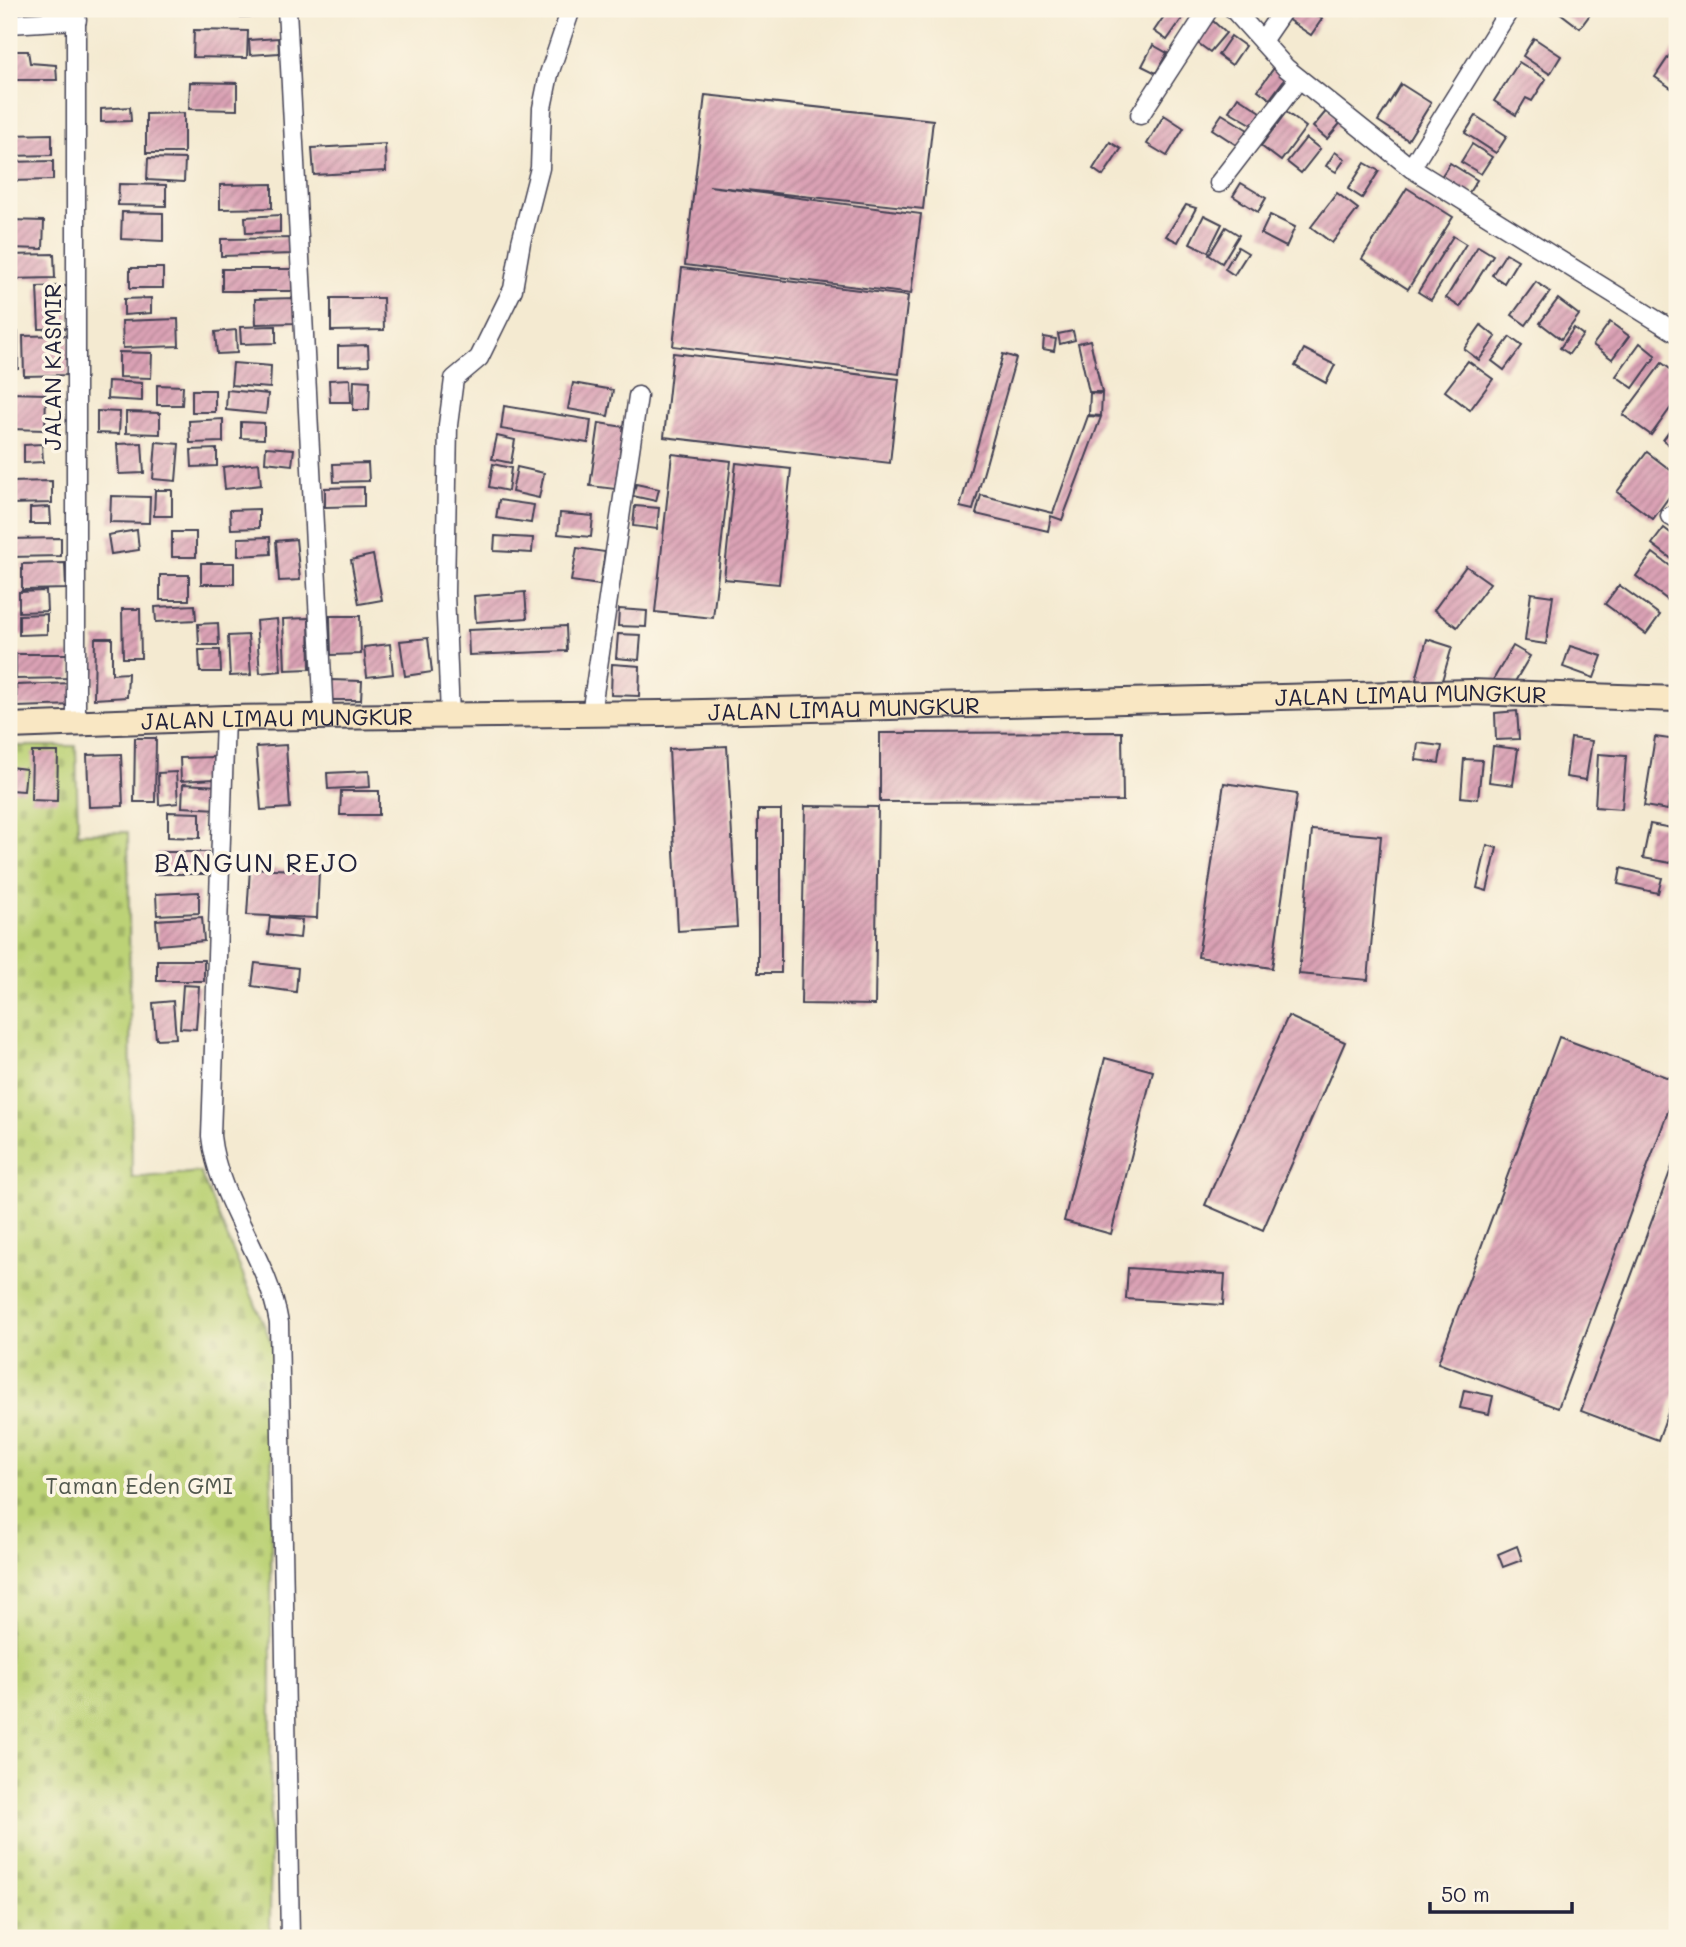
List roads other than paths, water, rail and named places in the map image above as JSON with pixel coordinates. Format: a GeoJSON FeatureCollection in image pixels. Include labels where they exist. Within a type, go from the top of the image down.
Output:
{"type":"FeatureCollection","features":[{"type":"Feature","properties":{"kind":"street"},"geometry":{"type":"LineString","coordinates":[[287,9],[324,717]]}},
{"type":"Feature","properties":{"kind":"street"},"geometry":{"type":"LineString","coordinates":[[450,716],[445,593],[448,425],[454,379],[479,358],[487,346],[516,280],[521,242],[541,161],[542,108],[549,74],[571,9]]}},
{"type":"Feature","properties":{"kind":"street"},"geometry":{"type":"LineString","coordinates":[[1140,115],[1209,9]]}},
{"type":"Feature","properties":{"kind":"street"},"geometry":{"type":"LineString","coordinates":[[1233,9],[1299,79],[1411,168],[1677,333]]}},
{"type":"Feature","properties":{"kind":"street"},"geometry":{"type":"LineString","coordinates":[[1262,41],[1284,9]]}},
{"type":"Feature","properties":{"kind":"street"},"geometry":{"type":"LineString","coordinates":[[1411,168],[1510,9]]}},
{"type":"Feature","properties":{"kind":"street"},"geometry":{"type":"LineString","coordinates":[[9,24],[76,15]]}},
{"type":"Feature","properties":{"kind":"street","name":"JALAN KASMIR"},"geometry":{"type":"LineString","coordinates":[[76,15],[76,724]]}},
{"type":"Feature","properties":{"kind":"street"},"geometry":{"type":"LineString","coordinates":[[1219,183],[1299,79]]}},
{"type":"Feature","properties":{"kind":"street"},"geometry":{"type":"LineString","coordinates":[[591,714],[638,396]]}},
{"type":"Feature","properties":{"kind":"street","name":"JALAN LIMAU MUNGKUR"},"geometry":{"type":"LineString","coordinates":[[9,726],[1471,692],[1677,699]]}},
{"type":"Feature","properties":{"kind":"street"},"geometry":{"type":"LineString","coordinates":[[225,719],[211,1136],[218,1168],[271,1292],[279,1323],[290,1938]]}},
{"type":"Feature","properties":{"kind":"district","name":"BANGUN REJO"},"geometry":{"type":"Point","coordinates":[257,862]}},
{"type":"Feature","properties":{"kind":"park label","name":"Taman Eden GMI"},"geometry":{"type":"Point","coordinates":[139,1485]}}]}
